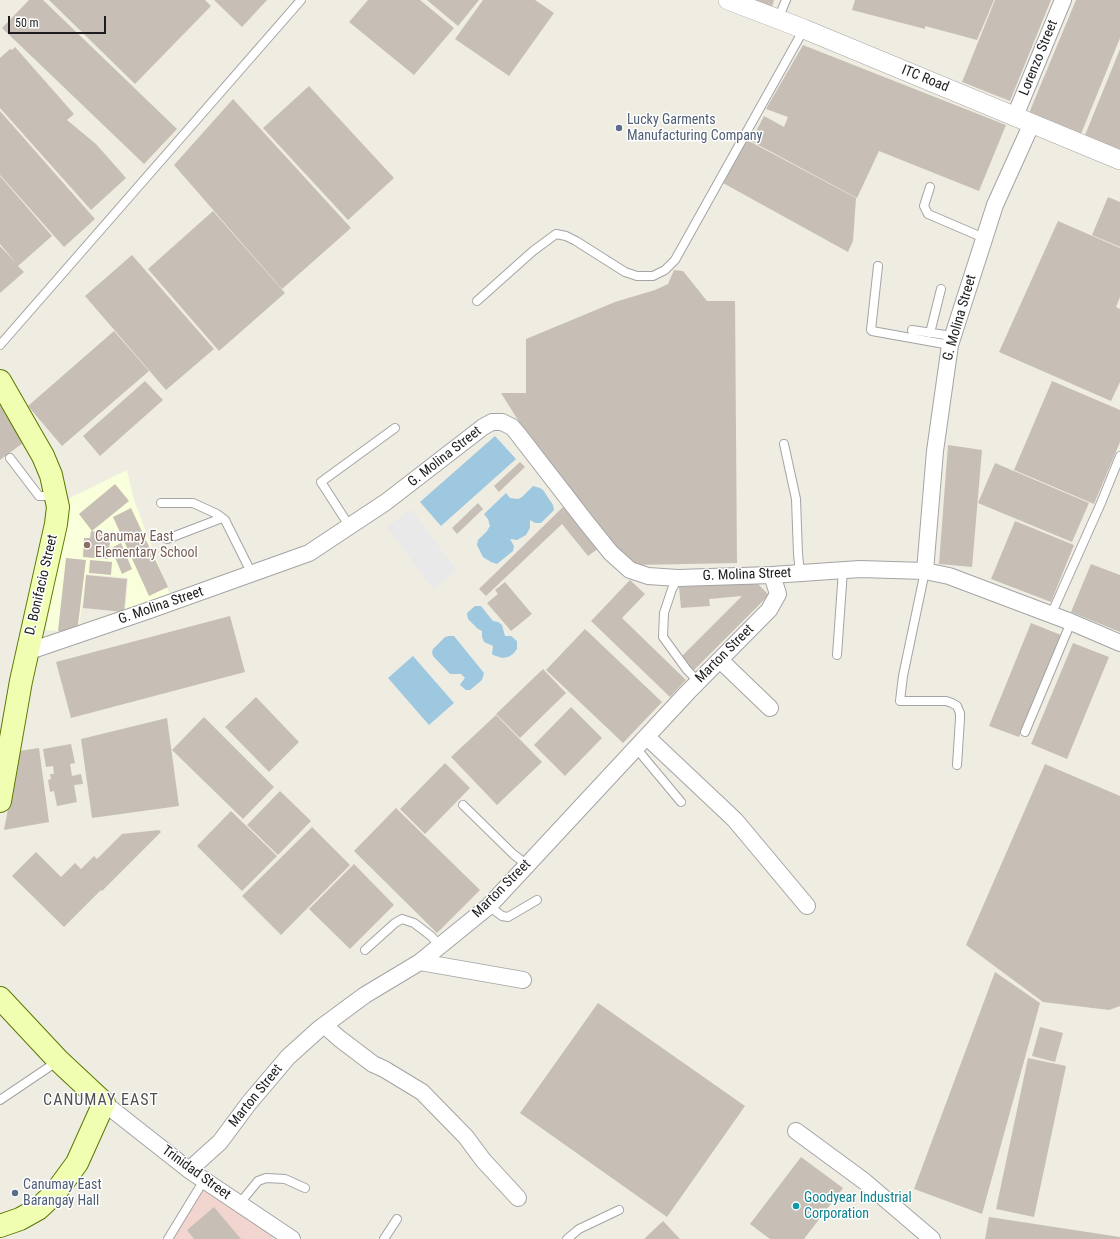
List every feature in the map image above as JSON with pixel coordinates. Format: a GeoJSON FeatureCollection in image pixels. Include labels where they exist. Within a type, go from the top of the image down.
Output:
{"type":"FeatureCollection","features":[{"type":"Feature","properties":{"kind":"main road","name":"D. Bonifacio Street"},"geometry":{"type":"LineString","coordinates":[[0,381],[43,456],[52,475],[58,507],[56,524],[27,652],[0,801]]}},
{"type":"Feature","properties":{"kind":"main road"},"geometry":{"type":"LineString","coordinates":[[0,998],[58,1060],[104,1103],[76,1163],[55,1193],[38,1209],[20,1219],[0,1226]]}},
{"type":"Feature","properties":{"kind":"street","name":"ITC Road"},"geometry":{"type":"LineString","coordinates":[[728,0],[804,29],[1120,160]]}},
{"type":"Feature","properties":{"kind":"street","name":"Lorenzo Street"},"geometry":{"type":"LineString","coordinates":[[1024,119],[1063,0]]}},
{"type":"Feature","properties":{"kind":"street","name":"G. Molina Street"},"geometry":{"type":"LineString","coordinates":[[925,571],[935,451],[951,340],[1024,119]]}},
{"type":"Feature","properties":{"kind":"street","name":"G. Molina Street"},"geometry":{"type":"LineString","coordinates":[[27,652],[309,554],[350,527],[373,516],[483,427],[492,422],[502,422],[512,427],[586,522],[611,552],[630,570],[648,576],[678,578],[772,575],[860,569],[925,571],[949,576],[1071,622],[1120,643]]}},
{"type":"Feature","properties":{"kind":"street","name":"Marton Street"},"geometry":{"type":"LineString","coordinates":[[189,1170],[220,1142],[249,1103],[288,1057],[324,1025],[365,995],[420,962],[489,906],[698,681],[769,610],[778,594],[772,575]]}},
{"type":"Feature","properties":{"kind":"street"},"geometry":{"type":"LineString","coordinates":[[720,660],[770,708]]}},
{"type":"Feature","properties":{"kind":"street"},"geometry":{"type":"LineString","coordinates":[[642,742],[735,820],[807,906]]}},
{"type":"Feature","properties":{"kind":"street"},"geometry":{"type":"LineString","coordinates":[[420,962],[523,980]]}},
{"type":"Feature","properties":{"kind":"street"},"geometry":{"type":"LineString","coordinates":[[324,1025],[373,1064],[409,1083],[422,1092],[466,1137],[483,1160],[518,1198]]}},
{"type":"Feature","properties":{"kind":"street","name":"Trinidad Street"},"geometry":{"type":"LineString","coordinates":[[104,1103],[189,1170],[292,1239]]}},
{"type":"Feature","properties":{"kind":"street"},"geometry":{"type":"LineString","coordinates":[[796,1131],[864,1181],[932,1239]]}},
{"type":"Feature","properties":{"kind":"lane"},"geometry":{"type":"LineString","coordinates":[[0,345],[301,0]]}},
{"type":"Feature","properties":{"kind":"lane"},"geometry":{"type":"LineString","coordinates":[[778,19],[786,0]]}},
{"type":"Feature","properties":{"kind":"lane"},"geometry":{"type":"LineString","coordinates":[[476,301],[533,251],[556,234],[566,236],[625,272],[637,276],[653,276],[665,270],[675,260],[804,29]]}},
{"type":"Feature","properties":{"kind":"lane"},"geometry":{"type":"LineString","coordinates":[[930,187],[924,206],[928,214],[984,238]]}},
{"type":"Feature","properties":{"kind":"lane"},"geometry":{"type":"LineString","coordinates":[[878,266],[871,330],[951,340]]}},
{"type":"Feature","properties":{"kind":"lane"},"geometry":{"type":"LineString","coordinates":[[930,333],[941,289]]}},
{"type":"Feature","properties":{"kind":"lane"},"geometry":{"type":"LineString","coordinates":[[912,330],[930,333],[951,340]]}},
{"type":"Feature","properties":{"kind":"lane"},"geometry":{"type":"LineString","coordinates":[[350,527],[321,482],[395,428]]}},
{"type":"Feature","properties":{"kind":"lane"},"geometry":{"type":"LineString","coordinates":[[784,444],[796,499],[800,573]]}},
{"type":"Feature","properties":{"kind":"lane"},"geometry":{"type":"LineString","coordinates":[[1051,615],[1101,503],[1120,456]]}},
{"type":"Feature","properties":{"kind":"lane"},"geometry":{"type":"LineString","coordinates":[[10,458],[39,496],[45,496],[56,490]]}},
{"type":"Feature","properties":{"kind":"lane"},"geometry":{"type":"LineString","coordinates":[[161,503],[193,504],[217,514],[225,520],[252,574]]}},
{"type":"Feature","properties":{"kind":"lane"},"geometry":{"type":"LineString","coordinates":[[167,539],[222,518]]}},
{"type":"Feature","properties":{"kind":"lane"},"geometry":{"type":"LineString","coordinates":[[837,654],[843,570]]}},
{"type":"Feature","properties":{"kind":"lane"},"geometry":{"type":"LineString","coordinates":[[925,571],[903,676],[900,701],[946,702],[957,706],[960,712],[957,765]]}},
{"type":"Feature","properties":{"kind":"lane"},"geometry":{"type":"LineString","coordinates":[[678,578],[672,589],[664,613],[663,637],[686,670],[698,681]]}},
{"type":"Feature","properties":{"kind":"lane"},"geometry":{"type":"LineString","coordinates":[[1025,732],[1071,622]]}},
{"type":"Feature","properties":{"kind":"lane"},"geometry":{"type":"LineString","coordinates":[[642,742],[681,802]]}},
{"type":"Feature","properties":{"kind":"lane"},"geometry":{"type":"LineString","coordinates":[[463,805],[513,854],[527,865]]}},
{"type":"Feature","properties":{"kind":"lane"},"geometry":{"type":"LineString","coordinates":[[489,906],[502,916],[508,918],[537,900]]}},
{"type":"Feature","properties":{"kind":"lane"},"geometry":{"type":"LineString","coordinates":[[365,950],[395,923],[402,919],[414,923],[432,936],[440,946]]}},
{"type":"Feature","properties":{"kind":"lane"},"geometry":{"type":"LineString","coordinates":[[0,1100],[58,1060]]}},
{"type":"Feature","properties":{"kind":"lane"},"geometry":{"type":"LineString","coordinates":[[240,1204],[258,1181],[266,1178],[285,1179],[305,1188]]}},
{"type":"Feature","properties":{"kind":"lane"},"geometry":{"type":"LineString","coordinates":[[168,1239],[204,1180]]}},
{"type":"Feature","properties":{"kind":"lane"},"geometry":{"type":"LineString","coordinates":[[567,1239],[579,1229],[619,1210]]}},
{"type":"Feature","properties":{"kind":"lane"},"geometry":{"type":"LineString","coordinates":[[384,1239],[397,1219]]}},
{"type":"Feature","properties":{"kind":"shaded area","name":"Canumay East Elementary School"},"geometry":{"type":"Polygon","coordinates":[[[127,470],[134,500],[171,598],[125,615],[128,578],[86,574],[78,633],[46,630],[70,498],[127,470]]]}},
{"type":"Feature","properties":{"kind":"shaded area"},"geometry":{"type":"Polygon","coordinates":[[[411,509],[457,571],[433,589],[387,527],[411,509]]]}},
{"type":"Feature","properties":{"kind":"shaded area"},"geometry":{"type":"Polygon","coordinates":[[[202,1182],[274,1235],[271,1239],[169,1239],[202,1182]]]}},
{"type":"Feature","properties":{"kind":"water"},"geometry":{"type":"Polygon","coordinates":[[[495,436],[516,459],[441,526],[420,502],[495,436]]]}},
{"type":"Feature","properties":{"kind":"water"},"geometry":{"type":"Polygon","coordinates":[[[533,486],[543,490],[553,505],[554,510],[541,523],[535,523],[530,520],[530,528],[526,535],[517,540],[510,539],[514,546],[513,551],[497,564],[483,557],[477,545],[478,540],[490,526],[488,519],[484,514],[506,493],[510,498],[518,499],[533,486]]]}},
{"type":"Feature","properties":{"kind":"water"},"geometry":{"type":"Polygon","coordinates":[[[475,606],[481,606],[493,621],[502,625],[505,636],[511,636],[517,641],[517,649],[513,654],[502,658],[492,654],[493,646],[484,642],[482,631],[468,619],[467,613],[475,606]]]}},
{"type":"Feature","properties":{"kind":"water"},"geometry":{"type":"Polygon","coordinates":[[[454,636],[484,673],[482,680],[470,690],[466,690],[460,685],[465,678],[461,674],[450,674],[433,656],[433,649],[445,637],[454,636]]]}},
{"type":"Feature","properties":{"kind":"water"},"geometry":{"type":"Polygon","coordinates":[[[413,656],[454,703],[429,725],[388,678],[413,656]]]}},
{"type":"Feature","properties":{"kind":"building"},"geometry":{"type":"Polygon","coordinates":[[[29,0],[43,0],[177,129],[144,164],[2,28],[29,0]]]}},
{"type":"Feature","properties":{"kind":"building"},"geometry":{"type":"Polygon","coordinates":[[[49,0],[205,0],[211,6],[135,84],[49,0]]]}},
{"type":"Feature","properties":{"kind":"building"},"geometry":{"type":"Polygon","coordinates":[[[214,0],[267,0],[242,27],[214,0]]]}},
{"type":"Feature","properties":{"kind":"building"},"geometry":{"type":"Polygon","coordinates":[[[368,0],[420,0],[454,28],[414,75],[349,22],[368,0]]]}},
{"type":"Feature","properties":{"kind":"building"},"geometry":{"type":"Polygon","coordinates":[[[427,0],[479,0],[458,26],[427,0]]]}},
{"type":"Feature","properties":{"kind":"building"},"geometry":{"type":"Polygon","coordinates":[[[483,0],[535,0],[554,13],[509,76],[455,39],[483,0]]]}},
{"type":"Feature","properties":{"kind":"building"},"geometry":{"type":"Polygon","coordinates":[[[755,0],[774,0],[772,7],[755,0]]]}},
{"type":"Feature","properties":{"kind":"building"},"geometry":{"type":"Polygon","coordinates":[[[855,0],[994,0],[977,40],[925,26],[925,29],[852,10],[855,0]]]}},
{"type":"Feature","properties":{"kind":"building"},"geometry":{"type":"Polygon","coordinates":[[[995,0],[1051,0],[1010,101],[962,82],[995,0]]]}},
{"type":"Feature","properties":{"kind":"building"},"geometry":{"type":"Polygon","coordinates":[[[1076,0],[1120,0],[1120,38],[1081,134],[1029,113],[1076,0]]]}},
{"type":"Feature","properties":{"kind":"building"},"geometry":{"type":"Polygon","coordinates":[[[803,45],[1006,125],[979,191],[879,151],[857,198],[751,141],[764,116],[784,127],[788,117],[766,109],[803,45]]]}},
{"type":"Feature","properties":{"kind":"building"},"geometry":{"type":"Polygon","coordinates":[[[15,47],[74,114],[67,120],[96,144],[126,178],[91,210],[0,108],[0,58],[10,49],[12,50],[15,47]]]}},
{"type":"Feature","properties":{"kind":"building"},"geometry":{"type":"Polygon","coordinates":[[[1120,49],[1120,150],[1085,135],[1120,49]]]}},
{"type":"Feature","properties":{"kind":"building"},"geometry":{"type":"Polygon","coordinates":[[[309,86],[394,178],[348,220],[263,128],[309,86]]]}},
{"type":"Feature","properties":{"kind":"building"},"geometry":{"type":"Polygon","coordinates":[[[233,99],[351,228],[282,289],[174,165],[233,99]]]}},
{"type":"Feature","properties":{"kind":"building"},"geometry":{"type":"Polygon","coordinates":[[[0,111],[95,219],[64,247],[0,175],[0,111]]]}},
{"type":"Feature","properties":{"kind":"building"},"geometry":{"type":"Polygon","coordinates":[[[747,140],[856,198],[853,241],[848,252],[723,183],[747,140]]]}},
{"type":"Feature","properties":{"kind":"building"},"geometry":{"type":"Polygon","coordinates":[[[0,176],[52,236],[18,266],[24,272],[0,293],[0,246],[17,264],[0,244],[0,176]]]}},
{"type":"Feature","properties":{"kind":"building"},"geometry":{"type":"Polygon","coordinates":[[[1108,197],[1120,202],[1120,247],[1092,235],[1108,197]]]}},
{"type":"Feature","properties":{"kind":"building"},"geometry":{"type":"Polygon","coordinates":[[[213,211],[285,293],[219,351],[148,269],[213,211]]]}},
{"type":"Feature","properties":{"kind":"building"},"geometry":{"type":"Polygon","coordinates":[[[1058,221],[1120,248],[1120,297],[1116,307],[1120,309],[1120,382],[1111,401],[999,352],[1058,221]]]}},
{"type":"Feature","properties":{"kind":"building"},"geometry":{"type":"Polygon","coordinates":[[[132,255],[214,349],[166,390],[85,296],[132,255]]]}},
{"type":"Feature","properties":{"kind":"building"},"geometry":{"type":"Polygon","coordinates":[[[674,270],[683,271],[707,301],[735,301],[737,563],[636,565],[602,537],[526,433],[501,393],[526,393],[526,339],[615,302],[655,290],[668,284],[674,270]]]}},
{"type":"Feature","properties":{"kind":"building"},"geometry":{"type":"Polygon","coordinates":[[[114,331],[149,371],[62,446],[28,406],[114,331]]]}},
{"type":"Feature","properties":{"kind":"building"},"geometry":{"type":"Polygon","coordinates":[[[145,381],[163,400],[100,456],[83,436],[145,381]]]}},
{"type":"Feature","properties":{"kind":"building"},"geometry":{"type":"Polygon","coordinates":[[[1052,381],[1120,410],[1120,442],[1094,504],[1014,470],[1052,381]]]}},
{"type":"Feature","properties":{"kind":"building"},"geometry":{"type":"Polygon","coordinates":[[[0,406],[23,443],[0,460],[0,406]]]}},
{"type":"Feature","properties":{"kind":"building"},"geometry":{"type":"Polygon","coordinates":[[[948,445],[982,450],[972,567],[939,564],[948,445]]]}},
{"type":"Feature","properties":{"kind":"building"},"geometry":{"type":"Polygon","coordinates":[[[520,462],[525,467],[499,492],[494,486],[520,462]]]}},
{"type":"Feature","properties":{"kind":"building"},"geometry":{"type":"Polygon","coordinates":[[[995,463],[1089,503],[1072,542],[978,503],[995,463]]]}},
{"type":"Feature","properties":{"kind":"building"},"geometry":{"type":"Polygon","coordinates":[[[115,484],[129,501],[92,531],[79,514],[115,484]]]}},
{"type":"Feature","properties":{"kind":"building"},"geometry":{"type":"Polygon","coordinates":[[[478,503],[483,509],[457,534],[452,528],[478,503]]]}},
{"type":"Feature","properties":{"kind":"building"},"geometry":{"type":"Polygon","coordinates":[[[563,507],[599,548],[588,556],[562,524],[486,596],[479,589],[563,507]]]}},
{"type":"Feature","properties":{"kind":"building"},"geometry":{"type":"Polygon","coordinates":[[[131,508],[168,587],[149,596],[113,517],[131,508]]]}},
{"type":"Feature","properties":{"kind":"building"},"geometry":{"type":"Polygon","coordinates":[[[1015,521],[1074,545],[1051,602],[991,579],[1015,521]]]}},
{"type":"Feature","properties":{"kind":"building"},"geometry":{"type":"Polygon","coordinates":[[[91,531],[111,533],[108,559],[83,557],[84,538],[90,538],[91,531]]]}},
{"type":"Feature","properties":{"kind":"building"},"geometry":{"type":"Polygon","coordinates":[[[121,543],[132,569],[122,574],[111,548],[121,543]]]}},
{"type":"Feature","properties":{"kind":"building"},"geometry":{"type":"Polygon","coordinates":[[[66,558],[86,560],[77,633],[58,631],[66,558]]]}},
{"type":"Feature","properties":{"kind":"building"},"geometry":{"type":"Polygon","coordinates":[[[90,560],[112,562],[111,575],[89,573],[90,560]]]}},
{"type":"Feature","properties":{"kind":"building"},"geometry":{"type":"Polygon","coordinates":[[[1091,564],[1120,575],[1120,632],[1071,612],[1091,564]]]}},
{"type":"Feature","properties":{"kind":"building"},"geometry":{"type":"Polygon","coordinates":[[[86,575],[127,579],[124,612],[83,608],[86,575]]]}},
{"type":"Feature","properties":{"kind":"building"},"geometry":{"type":"Polygon","coordinates":[[[630,580],[645,594],[622,618],[686,680],[670,697],[591,621],[630,580]]]}},
{"type":"Feature","properties":{"kind":"building"},"geometry":{"type":"Polygon","coordinates":[[[505,582],[532,614],[511,631],[487,603],[498,594],[495,590],[505,582]]]}},
{"type":"Feature","properties":{"kind":"building"},"geometry":{"type":"Polygon","coordinates":[[[756,582],[769,595],[693,671],[680,658],[742,596],[709,599],[710,606],[681,608],[679,587],[756,582]]]}},
{"type":"Feature","properties":{"kind":"building"},"geometry":{"type":"Polygon","coordinates":[[[230,616],[245,672],[71,718],[56,662],[230,616]]]}},
{"type":"Feature","properties":{"kind":"building"},"geometry":{"type":"Polygon","coordinates":[[[1031,623],[1061,635],[1019,737],[989,726],[1031,623]]]}},
{"type":"Feature","properties":{"kind":"building"},"geometry":{"type":"Polygon","coordinates":[[[585,629],[662,702],[623,743],[546,670],[585,629]]]}},
{"type":"Feature","properties":{"kind":"building"},"geometry":{"type":"Polygon","coordinates":[[[1073,643],[1109,657],[1067,759],[1031,744],[1073,643]]]}},
{"type":"Feature","properties":{"kind":"building"},"geometry":{"type":"Polygon","coordinates":[[[543,669],[566,693],[520,738],[496,714],[543,669]]]}},
{"type":"Feature","properties":{"kind":"building"},"geometry":{"type":"Polygon","coordinates":[[[256,697],[299,742],[269,772],[225,727],[256,697]]]}},
{"type":"Feature","properties":{"kind":"building"},"geometry":{"type":"Polygon","coordinates":[[[571,707],[602,738],[565,776],[534,745],[571,707]]]}},
{"type":"Feature","properties":{"kind":"building"},"geometry":{"type":"Polygon","coordinates":[[[496,715],[542,762],[497,805],[451,757],[496,715]]]}},
{"type":"Feature","properties":{"kind":"building"},"geometry":{"type":"Polygon","coordinates":[[[204,717],[274,787],[243,819],[172,750],[204,717]]]}},
{"type":"Feature","properties":{"kind":"building"},"geometry":{"type":"Polygon","coordinates":[[[167,718],[179,806],[92,818],[81,739],[167,718]]]}},
{"type":"Feature","properties":{"kind":"building"},"geometry":{"type":"Polygon","coordinates":[[[71,744],[75,763],[70,764],[72,776],[81,774],[83,784],[74,785],[77,802],[57,806],[54,791],[50,792],[48,780],[51,779],[50,774],[54,774],[53,766],[46,767],[43,749],[71,744]]]}},
{"type":"Feature","properties":{"kind":"building"},"geometry":{"type":"Polygon","coordinates":[[[39,748],[49,822],[4,830],[19,751],[39,748]]]}},
{"type":"Feature","properties":{"kind":"building"},"geometry":{"type":"Polygon","coordinates":[[[445,763],[470,788],[425,834],[400,809],[445,763]]]}},
{"type":"Feature","properties":{"kind":"building"},"geometry":{"type":"Polygon","coordinates":[[[1045,764],[1120,796],[1120,1006],[1109,1010],[1043,1002],[966,945],[1045,764]]]}},
{"type":"Feature","properties":{"kind":"building"},"geometry":{"type":"Polygon","coordinates":[[[280,791],[311,821],[278,855],[247,825],[280,791]]]}},
{"type":"Feature","properties":{"kind":"building"},"geometry":{"type":"Polygon","coordinates":[[[396,808],[480,890],[437,933],[354,851],[396,808]]]}},
{"type":"Feature","properties":{"kind":"building"},"geometry":{"type":"Polygon","coordinates":[[[231,811],[277,856],[242,891],[197,846],[231,811]]]}},
{"type":"Feature","properties":{"kind":"building"},"geometry":{"type":"Polygon","coordinates":[[[312,827],[350,865],[281,935],[242,896],[312,827]]]}},
{"type":"Feature","properties":{"kind":"building"},"geometry":{"type":"Polygon","coordinates":[[[159,830],[161,832],[64,927],[12,876],[36,852],[61,877],[75,863],[81,869],[94,856],[97,859],[122,834],[159,830]]]}},
{"type":"Feature","properties":{"kind":"building"},"geometry":{"type":"Polygon","coordinates":[[[354,864],[394,905],[350,949],[309,909],[354,864]]]}},
{"type":"Feature","properties":{"kind":"building"},"geometry":{"type":"Polygon","coordinates":[[[995,972],[1040,1003],[982,1214],[914,1189],[995,972]]]}},
{"type":"Feature","properties":{"kind":"building"},"geometry":{"type":"Polygon","coordinates":[[[598,1003],[745,1106],[667,1217],[520,1113],[598,1003]]]}},
{"type":"Feature","properties":{"kind":"building"},"geometry":{"type":"Polygon","coordinates":[[[1040,1027],[1063,1033],[1055,1062],[1032,1056],[1040,1027]]]}},
{"type":"Feature","properties":{"kind":"building"},"geometry":{"type":"Polygon","coordinates":[[[1028,1058],[1066,1066],[1034,1217],[996,1209],[1028,1058]]]}},
{"type":"Feature","properties":{"kind":"building","name":"Goodyear Industrial Corporation"},"geometry":{"type":"Polygon","coordinates":[[[801,1157],[843,1188],[804,1239],[770,1239],[750,1224],[801,1157]]]}},
{"type":"Feature","properties":{"kind":"building"},"geometry":{"type":"Polygon","coordinates":[[[214,1207],[241,1239],[194,1239],[187,1230],[214,1207]]]}},
{"type":"Feature","properties":{"kind":"building"},"geometry":{"type":"Polygon","coordinates":[[[989,1217],[1120,1237],[1120,1239],[985,1239],[989,1217]]]}},
{"type":"Feature","properties":{"kind":"building"},"geometry":{"type":"Polygon","coordinates":[[[663,1221],[680,1239],[644,1239],[663,1221]]]}},
{"type":"Feature","properties":{"kind":"place","name":"Lucky Garments Manufacturing Company"},"geometry":{"type":"Point","coordinates":[619,128]}},
{"type":"Feature","properties":{"kind":"place","name":"Canumay East Elementary School"},"geometry":{"type":"Point","coordinates":[87,545]}},
{"type":"Feature","properties":{"kind":"place","name":"Canumay East Barangay Hall"},"geometry":{"type":"Point","coordinates":[15,1193]}},
{"type":"Feature","properties":{"kind":"place","name":"Goodyear Industrial Corporation"},"geometry":{"type":"Point","coordinates":[796,1206]}},
{"type":"Feature","properties":{"kind":"district","name":"CANUMAY EAST"},"geometry":{"type":"Point","coordinates":[101,1101]}}]}
